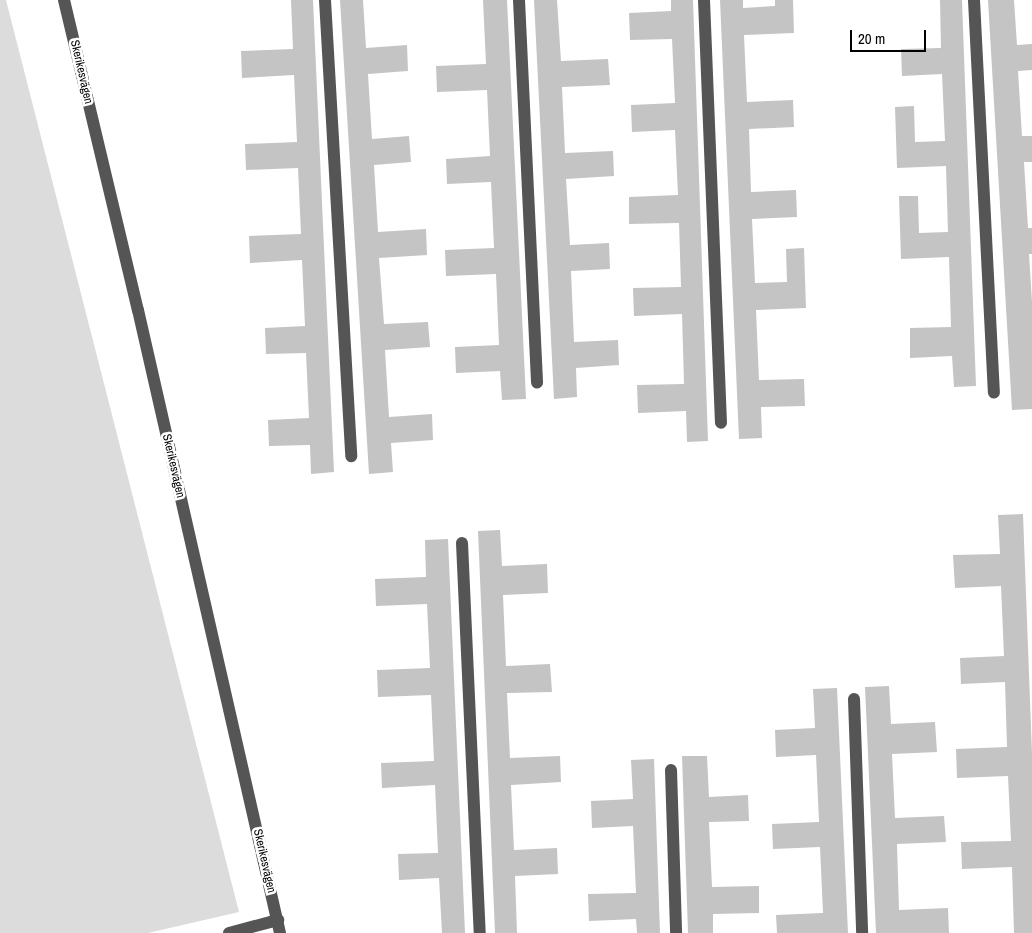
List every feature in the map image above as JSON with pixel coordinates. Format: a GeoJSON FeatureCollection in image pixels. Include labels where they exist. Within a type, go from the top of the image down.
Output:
{"type":"FeatureCollection","features":[{"type":"Feature","properties":{"kind":"street","name":"Skerikesvägen"},"geometry":{"type":"LineString","coordinates":[[64,0],[136,301],[279,927]]}},
{"type":"Feature","properties":{"kind":"street"},"geometry":{"type":"LineString","coordinates":[[325,0],[350,456]]}},
{"type":"Feature","properties":{"kind":"street"},"geometry":{"type":"LineString","coordinates":[[519,0],[537,383]]}},
{"type":"Feature","properties":{"kind":"street"},"geometry":{"type":"LineString","coordinates":[[704,0],[721,423]]}},
{"type":"Feature","properties":{"kind":"street"},"geometry":{"type":"LineString","coordinates":[[974,0],[994,392]]}},
{"type":"Feature","properties":{"kind":"street"},"geometry":{"type":"LineString","coordinates":[[462,543],[480,933]]}},
{"type":"Feature","properties":{"kind":"street"},"geometry":{"type":"LineString","coordinates":[[854,699],[862,933]]}},
{"type":"Feature","properties":{"kind":"street"},"geometry":{"type":"LineString","coordinates":[[671,770],[676,933]]}},
{"type":"Feature","properties":{"kind":"street"},"geometry":{"type":"LineString","coordinates":[[229,933],[279,927]]}},
{"type":"Feature","properties":{"kind":"shaded area"},"geometry":{"type":"Polygon","coordinates":[[[0,0],[6,0],[239,912],[148,933],[0,933],[0,0]]]}},
{"type":"Feature","properties":{"kind":"building"},"geometry":{"type":"Polygon","coordinates":[[[291,0],[313,0],[334,472],[311,474],[310,445],[269,446],[268,420],[309,418],[306,353],[266,354],[265,328],[305,326],[302,260],[250,263],[249,236],[301,234],[298,168],[246,170],[245,144],[297,142],[294,75],[242,78],[241,51],[293,49],[291,0]]]}},
{"type":"Feature","properties":{"kind":"building"},"geometry":{"type":"Polygon","coordinates":[[[340,0],[363,0],[366,48],[407,45],[408,71],[368,74],[372,139],[409,136],[411,162],[374,165],[378,232],[426,229],[427,255],[379,258],[384,324],[428,322],[430,347],[385,350],[389,417],[432,414],[433,440],[391,443],[393,472],[369,474],[340,0]]]}},
{"type":"Feature","properties":{"kind":"building"},"geometry":{"type":"Polygon","coordinates":[[[483,0],[507,0],[526,399],[502,400],[500,371],[456,373],[455,347],[499,345],[496,274],[446,276],[445,250],[494,248],[491,182],[447,184],[446,159],[490,156],[487,90],[437,92],[436,66],[486,64],[483,0]]]}},
{"type":"Feature","properties":{"kind":"building"},"geometry":{"type":"Polygon","coordinates":[[[534,0],[557,0],[561,61],[608,59],[610,85],[562,87],[565,153],[613,151],[614,176],[566,179],[570,245],[609,243],[610,269],[571,271],[574,342],[618,340],[619,365],[576,368],[577,397],[554,399],[534,0]]]}},
{"type":"Feature","properties":{"kind":"building"},"geometry":{"type":"Polygon","coordinates":[[[671,0],[693,0],[708,441],[687,442],[686,411],[638,413],[637,385],[684,384],[682,314],[634,316],[633,288],[681,287],[679,223],[629,224],[629,197],[678,195],[675,130],[632,132],[631,105],[675,103],[672,39],[630,40],[629,13],[671,11],[671,0]]]}},
{"type":"Feature","properties":{"kind":"building"},"geometry":{"type":"Polygon","coordinates":[[[720,0],[743,0],[743,8],[775,6],[775,0],[793,0],[794,33],[744,35],[747,102],[793,100],[794,127],[749,129],[751,192],[796,190],[797,217],[752,219],[755,283],[787,282],[786,249],[804,248],[806,308],[756,310],[759,380],[804,379],[805,406],[761,407],[762,438],[739,439],[720,0]]]}},
{"type":"Feature","properties":{"kind":"building"},"geometry":{"type":"Polygon","coordinates":[[[940,0],[962,0],[976,386],[954,387],[952,356],[910,358],[910,328],[951,327],[949,257],[901,259],[899,196],[918,196],[919,233],[948,232],[946,166],[897,168],[895,107],[914,106],[915,142],[945,141],[942,74],[902,76],[901,49],[941,48],[940,0]]]}},
{"type":"Feature","properties":{"kind":"building"},"geometry":{"type":"Polygon","coordinates":[[[988,0],[1014,0],[1017,45],[1032,44],[1032,70],[1018,71],[1022,136],[1032,136],[1032,162],[1024,162],[1028,228],[1032,228],[1032,254],[1029,254],[1032,302],[1032,409],[1012,410],[988,0]]]}},
{"type":"Feature","properties":{"kind":"building"},"geometry":{"type":"Polygon","coordinates":[[[1023,514],[1032,754],[1032,933],[1014,933],[1012,867],[962,869],[961,842],[1011,841],[1008,776],[957,778],[956,749],[1007,747],[1005,682],[961,684],[960,658],[1004,656],[1001,586],[955,588],[953,555],[1000,554],[998,515],[1023,514]]]}},
{"type":"Feature","properties":{"kind":"building"},"geometry":{"type":"Polygon","coordinates":[[[500,530],[502,566],[547,564],[548,593],[503,595],[506,666],[550,664],[552,692],[507,693],[510,758],[560,756],[561,782],[511,785],[514,850],[557,848],[558,874],[515,876],[517,933],[495,933],[478,531],[500,530]]]}},
{"type":"Feature","properties":{"kind":"building"},"geometry":{"type":"Polygon","coordinates":[[[448,539],[465,933],[442,933],[439,878],[399,880],[398,854],[438,853],[435,785],[382,788],[381,763],[434,761],[431,695],[378,697],[377,670],[430,668],[427,604],[376,606],[375,579],[426,577],[425,540],[448,539]]]}},
{"type":"Feature","properties":{"kind":"building"},"geometry":{"type":"Polygon","coordinates":[[[889,686],[891,724],[935,722],[937,752],[892,754],[895,818],[944,816],[946,842],[897,844],[899,910],[948,908],[949,933],[876,933],[865,687],[889,686]]]}},
{"type":"Feature","properties":{"kind":"building"},"geometry":{"type":"Polygon","coordinates":[[[837,688],[848,933],[777,933],[776,915],[823,913],[820,847],[773,849],[772,824],[819,822],[816,755],[776,757],[775,730],[815,728],[813,689],[837,688]]]}},
{"type":"Feature","properties":{"kind":"building"},"geometry":{"type":"Polygon","coordinates":[[[682,756],[707,756],[709,797],[748,795],[749,821],[709,822],[712,887],[759,886],[759,913],[713,914],[713,933],[688,933],[682,756]]]}},
{"type":"Feature","properties":{"kind":"building"},"geometry":{"type":"Polygon","coordinates":[[[654,759],[660,933],[637,933],[636,919],[589,921],[588,894],[636,893],[633,826],[592,828],[591,801],[633,799],[631,760],[654,759]]]}}]}
